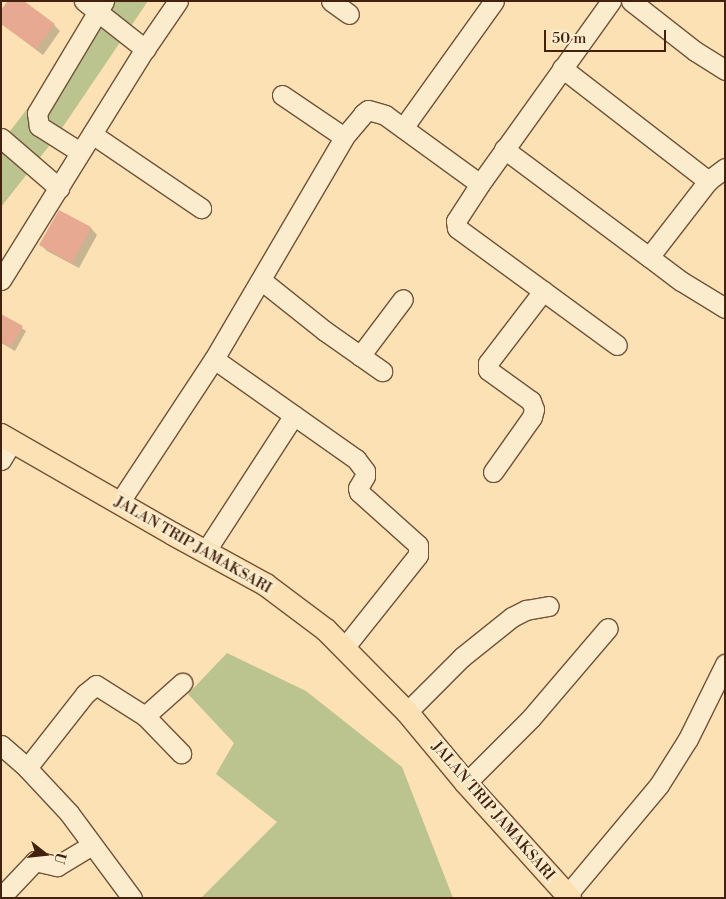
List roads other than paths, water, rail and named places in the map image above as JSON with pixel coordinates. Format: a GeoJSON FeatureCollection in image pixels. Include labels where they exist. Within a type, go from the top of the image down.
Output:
{"type":"FeatureCollection","features":[{"type":"Feature","properties":{"kind":"main road","name":"JALAN TRIP JAMAKSARI"},"geometry":{"type":"LineString","coordinates":[[5,446],[119,503],[266,585],[326,630],[407,712],[466,783],[568,896]]}},
{"type":"Feature","properties":{"kind":"street"},"geometry":{"type":"LineString","coordinates":[[1,280],[145,49],[178,1]]}},
{"type":"Feature","properties":{"kind":"street"},"geometry":{"type":"LineString","coordinates":[[331,1],[349,14]]}},
{"type":"Feature","properties":{"kind":"street"},"geometry":{"type":"LineString","coordinates":[[403,128],[494,1]]}},
{"type":"Feature","properties":{"kind":"street"},"geometry":{"type":"LineString","coordinates":[[611,1],[504,149],[456,221],[457,228],[617,345]]}},
{"type":"Feature","properties":{"kind":"street"},"geometry":{"type":"LineString","coordinates":[[631,1],[695,51],[725,70]]}},
{"type":"Feature","properties":{"kind":"street"},"geometry":{"type":"LineString","coordinates":[[80,152],[39,126],[37,113],[95,5],[145,49]]}},
{"type":"Feature","properties":{"kind":"street"},"geometry":{"type":"LineString","coordinates":[[562,68],[708,181]]}},
{"type":"Feature","properties":{"kind":"street"},"geometry":{"type":"LineString","coordinates":[[282,95],[344,137]]}},
{"type":"Feature","properties":{"kind":"street"},"geometry":{"type":"LineString","coordinates":[[119,503],[214,359],[344,137],[363,114],[368,110],[385,115],[480,184]]}},
{"type":"Feature","properties":{"kind":"street"},"geometry":{"type":"LineString","coordinates":[[92,134],[201,208]]}},
{"type":"Feature","properties":{"kind":"street"},"geometry":{"type":"LineString","coordinates":[[1,138],[61,184]]}},
{"type":"Feature","properties":{"kind":"street"},"geometry":{"type":"LineString","coordinates":[[504,149],[682,281],[725,308]]}},
{"type":"Feature","properties":{"kind":"street"},"geometry":{"type":"LineString","coordinates":[[649,256],[708,181],[725,168]]}},
{"type":"Feature","properties":{"kind":"street"},"geometry":{"type":"LineString","coordinates":[[261,280],[382,371]]}},
{"type":"Feature","properties":{"kind":"street"},"geometry":{"type":"LineString","coordinates":[[493,472],[532,417],[534,409],[531,401],[488,370],[488,363],[543,291]]}},
{"type":"Feature","properties":{"kind":"street"},"geometry":{"type":"LineString","coordinates":[[360,356],[403,299]]}},
{"type":"Feature","properties":{"kind":"street"},"geometry":{"type":"LineString","coordinates":[[214,359],[362,465],[365,476],[358,488],[358,492],[418,545],[419,550],[344,648]]}},
{"type":"Feature","properties":{"kind":"street"},"geometry":{"type":"LineString","coordinates":[[203,551],[294,415]]}},
{"type":"Feature","properties":{"kind":"street"},"geometry":{"type":"LineString","coordinates":[[407,712],[462,657],[512,617],[526,610],[549,606]]}},
{"type":"Feature","properties":{"kind":"street"},"geometry":{"type":"LineString","coordinates":[[466,783],[531,718],[608,628]]}},
{"type":"Feature","properties":{"kind":"street"},"geometry":{"type":"LineString","coordinates":[[568,896],[659,785],[688,739],[725,664]]}},
{"type":"Feature","properties":{"kind":"street"},"geometry":{"type":"LineString","coordinates":[[145,716],[182,683]]}},
{"type":"Feature","properties":{"kind":"street"},"geometry":{"type":"LineString","coordinates":[[27,768],[92,686],[99,686],[145,716],[181,754]]}},
{"type":"Feature","properties":{"kind":"street"},"geometry":{"type":"LineString","coordinates":[[3,749],[27,768],[69,813],[132,898]]}},
{"type":"Feature","properties":{"kind":"street"},"geometry":{"type":"LineString","coordinates":[[1,897],[35,861],[57,866],[92,845]]}}]}
